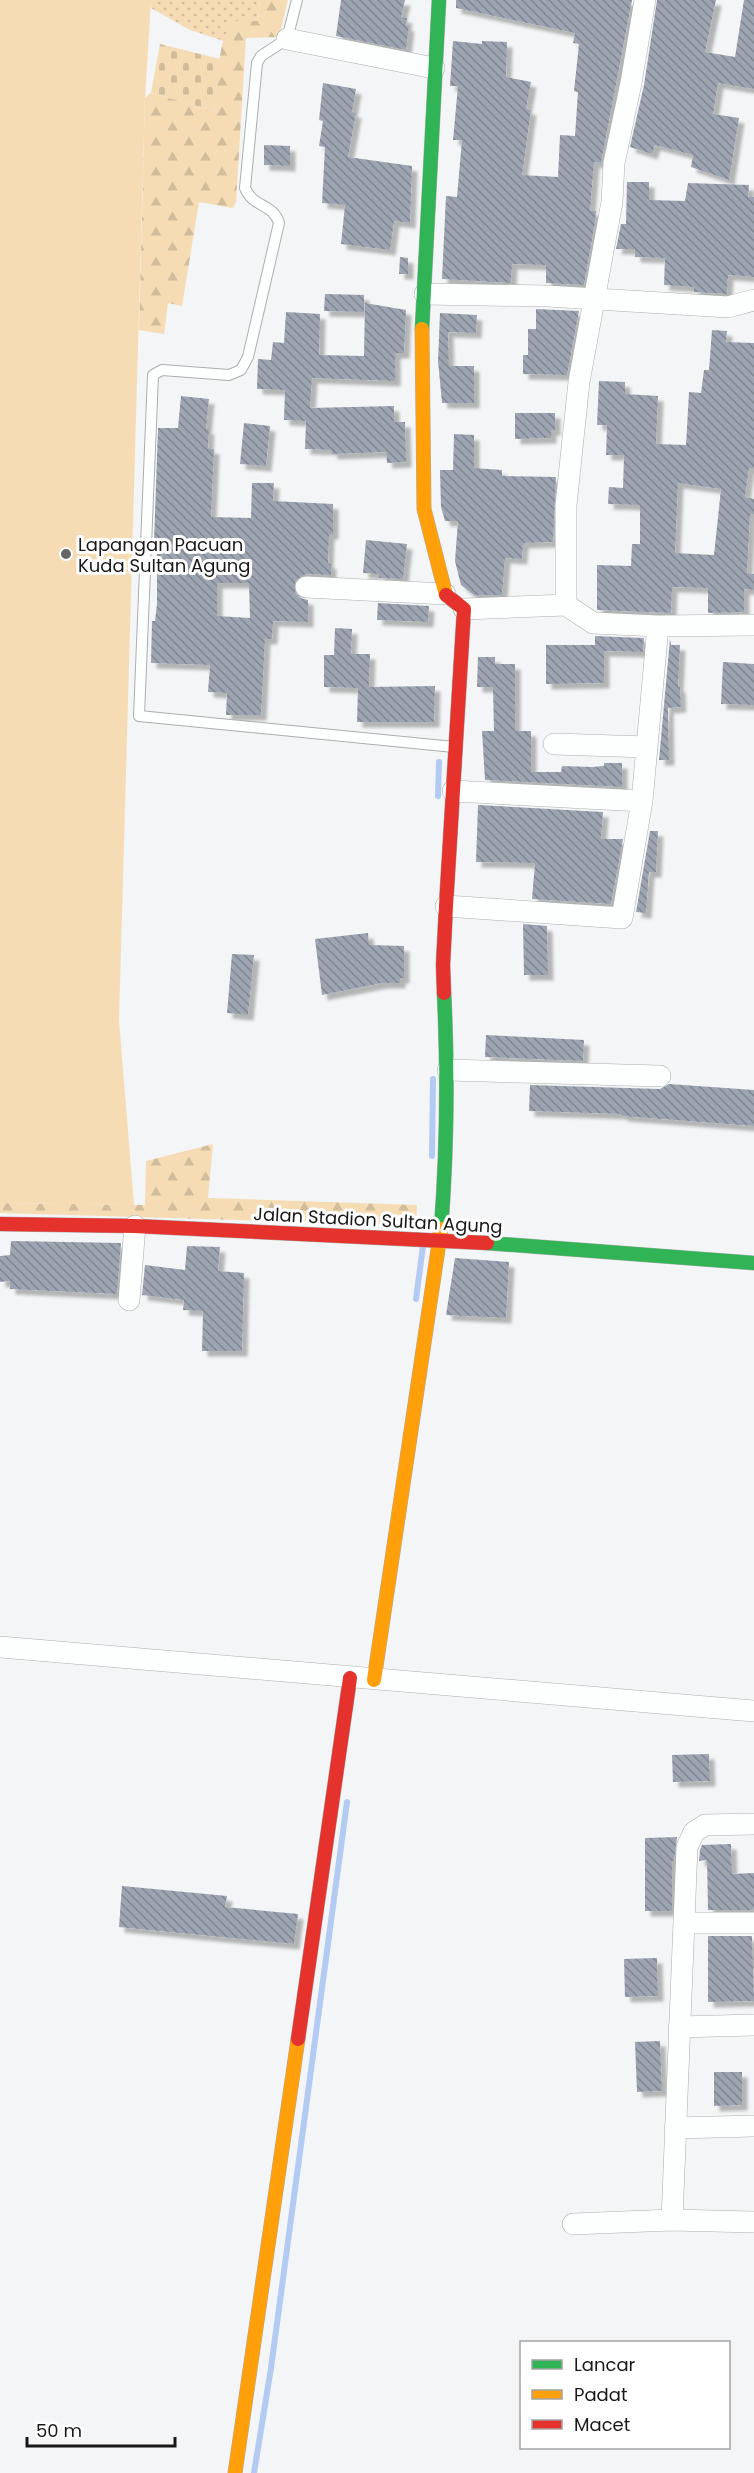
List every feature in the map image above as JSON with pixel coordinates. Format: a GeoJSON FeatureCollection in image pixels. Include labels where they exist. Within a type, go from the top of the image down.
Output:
{"type":"FeatureCollection","features":[{"type":"Feature","properties":{"kind":"street"},"geometry":{"type":"LineString","coordinates":[[439,0],[421,361],[424,508],[445,594],[453,603],[464,609],[566,605],[593,623],[658,626],[754,625]]}},
{"type":"Feature","properties":{"kind":"street"},"geometry":{"type":"LineString","coordinates":[[566,605],[566,505],[570,456],[588,326],[612,202],[614,163],[645,0]]}},
{"type":"Feature","properties":{"kind":"street"},"geometry":{"type":"LineString","coordinates":[[287,39],[434,68]]}},
{"type":"Feature","properties":{"kind":"street"},"geometry":{"type":"LineString","coordinates":[[425,294],[728,306],[754,300]]}},
{"type":"Feature","properties":{"kind":"street"},"geometry":{"type":"LineString","coordinates":[[306,587],[445,594]]}},
{"type":"Feature","properties":{"kind":"street"},"geometry":{"type":"LineString","coordinates":[[235,2473],[362,1679],[437,1239],[447,1146],[448,1070],[443,965],[464,609]]}},
{"type":"Feature","properties":{"kind":"street"},"geometry":{"type":"LineString","coordinates":[[446,906],[622,918],[642,801],[658,626]]}},
{"type":"Feature","properties":{"kind":"street"},"geometry":{"type":"LineString","coordinates":[[554,744],[646,747]]}},
{"type":"Feature","properties":{"kind":"street"},"geometry":{"type":"LineString","coordinates":[[453,791],[642,801]]}},
{"type":"Feature","properties":{"kind":"street"},"geometry":{"type":"LineString","coordinates":[[448,1070],[660,1076]]}},
{"type":"Feature","properties":{"kind":"street","name":"Jalan Stadion Sultan Agung"},"geometry":{"type":"LineString","coordinates":[[0,1224],[135,1226],[437,1239],[754,1263]]}},
{"type":"Feature","properties":{"kind":"street"},"geometry":{"type":"LineString","coordinates":[[129,1300],[135,1226]]}},
{"type":"Feature","properties":{"kind":"street"},"geometry":{"type":"LineString","coordinates":[[0,1647],[754,1711]]}},
{"type":"Feature","properties":{"kind":"street"},"geometry":{"type":"LineString","coordinates":[[672,2220],[687,1847],[694,1832],[705,1825],[754,1824]]}},
{"type":"Feature","properties":{"kind":"street"},"geometry":{"type":"LineString","coordinates":[[684,1923],[754,1923]]}},
{"type":"Feature","properties":{"kind":"street"},"geometry":{"type":"LineString","coordinates":[[679,2027],[754,2025]]}},
{"type":"Feature","properties":{"kind":"street"},"geometry":{"type":"LineString","coordinates":[[675,2128],[754,2126]]}},
{"type":"Feature","properties":{"kind":"street"},"geometry":{"type":"LineString","coordinates":[[573,2224],[672,2220],[754,2222]]}},
{"type":"Feature","properties":{"kind":"lane"},"geometry":{"type":"LineString","coordinates":[[297,0],[287,39],[261,56],[257,63],[245,188],[250,200],[271,210],[279,223],[248,357],[241,370],[229,375],[162,369],[153,375],[139,717],[455,747]]}},
{"type":"Feature","properties":{"kind":"green space","name":"Lapangan Pacuan Kuda Sultan Agung"},"geometry":{"type":"Polygon","coordinates":[[[0,0],[151,0],[145,98],[119,1020],[134,1205],[0,1203],[0,0]]]}},
{"type":"Feature","properties":{"kind":"green space"},"geometry":{"type":"Polygon","coordinates":[[[151,0],[260,0],[258,21],[240,20],[226,34],[224,41],[190,30],[151,8],[151,0]]]}},
{"type":"Feature","properties":{"kind":"green space"},"geometry":{"type":"Polygon","coordinates":[[[260,0],[288,0],[279,37],[246,38],[236,202],[233,208],[199,202],[182,306],[168,303],[164,334],[139,330],[145,98],[151,93],[215,111],[221,50],[228,28],[237,21],[258,21],[260,0]]]}},
{"type":"Feature","properties":{"kind":"green space"},"geometry":{"type":"Polygon","coordinates":[[[160,44],[220,59],[215,111],[151,93],[160,44]]]}},
{"type":"Feature","properties":{"kind":"green space"},"geometry":{"type":"Polygon","coordinates":[[[213,1144],[208,1198],[417,1205],[416,1225],[0,1213],[0,1203],[145,1205],[146,1161],[213,1144]]]}},
{"type":"Feature","properties":{"kind":"building"},"geometry":{"type":"Polygon","coordinates":[[[341,0],[405,0],[401,17],[407,18],[406,26],[409,26],[406,50],[336,36],[341,0]]]}},
{"type":"Feature","properties":{"kind":"building"},"geometry":{"type":"Polygon","coordinates":[[[456,0],[632,0],[601,163],[594,162],[590,211],[596,211],[584,285],[546,283],[546,265],[512,264],[511,283],[442,279],[446,196],[457,197],[462,140],[453,140],[458,86],[450,86],[453,41],[482,44],[482,41],[507,42],[506,77],[531,82],[526,109],[531,110],[522,175],[558,177],[560,135],[575,136],[578,92],[574,91],[579,44],[573,43],[575,33],[456,8],[456,0]]]}},
{"type":"Feature","properties":{"kind":"building"},"geometry":{"type":"Polygon","coordinates":[[[657,0],[716,0],[705,52],[735,57],[744,0],[754,0],[754,89],[718,83],[713,114],[739,118],[729,180],[691,167],[693,155],[655,145],[652,154],[630,147],[644,85],[657,0]]]}},
{"type":"Feature","properties":{"kind":"building"},"geometry":{"type":"Polygon","coordinates":[[[323,83],[356,89],[352,112],[356,113],[348,157],[412,166],[410,223],[394,221],[390,250],[341,244],[345,205],[322,203],[325,147],[319,146],[323,121],[319,120],[323,83]]]}},
{"type":"Feature","properties":{"kind":"building"},"geometry":{"type":"Polygon","coordinates":[[[264,145],[290,146],[290,166],[264,165],[264,145]]]}},
{"type":"Feature","properties":{"kind":"building"},"geometry":{"type":"Polygon","coordinates":[[[627,182],[649,182],[649,200],[685,201],[688,183],[749,185],[748,197],[754,197],[754,277],[728,275],[727,294],[694,292],[694,287],[664,285],[665,258],[635,257],[635,249],[616,249],[621,224],[626,224],[627,182]]]}},
{"type":"Feature","properties":{"kind":"building"},"geometry":{"type":"Polygon","coordinates":[[[400,257],[408,258],[408,274],[399,274],[400,257]]]}},
{"type":"Feature","properties":{"kind":"building"},"geometry":{"type":"Polygon","coordinates":[[[325,294],[364,295],[364,312],[324,311],[325,294]]]}},
{"type":"Feature","properties":{"kind":"building"},"geometry":{"type":"Polygon","coordinates":[[[365,303],[406,310],[404,353],[395,353],[395,381],[312,378],[310,408],[394,406],[394,422],[405,422],[406,462],[387,463],[386,452],[332,454],[332,450],[305,449],[306,421],[284,420],[285,390],[257,389],[258,359],[271,360],[273,342],[284,343],[286,312],[320,314],[319,355],[364,356],[365,303]]]}},
{"type":"Feature","properties":{"kind":"building"},"geometry":{"type":"Polygon","coordinates":[[[536,309],[579,311],[567,375],[523,374],[523,355],[528,355],[528,329],[536,329],[536,309]]]}},
{"type":"Feature","properties":{"kind":"building"},"geometry":{"type":"Polygon","coordinates":[[[440,313],[477,315],[476,333],[448,332],[449,366],[474,366],[474,403],[442,403],[438,361],[440,313]]]}},
{"type":"Feature","properties":{"kind":"building"},"geometry":{"type":"Polygon","coordinates":[[[712,330],[727,331],[726,342],[754,343],[754,468],[749,468],[745,497],[754,499],[754,514],[750,514],[747,573],[754,574],[754,590],[744,589],[744,612],[708,613],[708,588],[672,587],[671,613],[597,610],[597,565],[631,566],[632,544],[640,544],[640,505],[608,504],[609,487],[623,488],[624,455],[606,455],[607,425],[597,425],[599,381],[625,382],[625,394],[658,396],[656,444],[686,445],[689,392],[701,393],[704,370],[709,370],[712,330]],[[678,483],[675,553],[714,555],[721,489],[678,483]]]}},
{"type":"Feature","properties":{"kind":"building"},"geometry":{"type":"Polygon","coordinates":[[[181,396],[209,399],[206,429],[209,429],[208,448],[214,449],[211,517],[251,518],[252,483],[274,483],[273,501],[333,504],[333,534],[329,534],[328,563],[331,564],[331,575],[306,574],[295,581],[295,593],[300,598],[308,600],[308,622],[273,621],[272,639],[265,639],[261,715],[226,715],[227,693],[208,692],[210,665],[151,663],[152,621],[155,621],[157,604],[157,543],[154,543],[158,428],[178,428],[181,396]],[[217,583],[217,616],[250,618],[249,583],[217,583]]]}},
{"type":"Feature","properties":{"kind":"building"},"geometry":{"type":"Polygon","coordinates":[[[515,413],[555,413],[555,430],[551,430],[551,438],[515,439],[515,413]]]}},
{"type":"Feature","properties":{"kind":"building"},"geometry":{"type":"Polygon","coordinates":[[[244,423],[270,426],[266,466],[240,464],[244,423]]]}},
{"type":"Feature","properties":{"kind":"building"},"geometry":{"type":"Polygon","coordinates":[[[454,434],[474,435],[474,468],[502,470],[502,476],[556,477],[553,542],[523,543],[522,559],[505,558],[502,595],[474,595],[461,585],[455,561],[458,521],[445,521],[441,507],[440,470],[453,470],[454,434]]]}},
{"type":"Feature","properties":{"kind":"building"},"geometry":{"type":"Polygon","coordinates":[[[366,540],[407,544],[403,579],[379,578],[379,574],[363,573],[366,540]]]}},
{"type":"Feature","properties":{"kind":"building"},"geometry":{"type":"Polygon","coordinates":[[[378,603],[429,606],[428,622],[377,620],[378,603]]]}},
{"type":"Feature","properties":{"kind":"building"},"geometry":{"type":"Polygon","coordinates":[[[335,628],[352,629],[351,654],[370,654],[369,687],[435,686],[434,722],[357,722],[358,688],[324,687],[324,655],[334,655],[335,628]]]}},
{"type":"Feature","properties":{"kind":"building"},"geometry":{"type":"Polygon","coordinates":[[[595,636],[644,638],[643,652],[604,651],[604,683],[546,684],[546,645],[595,645],[595,636]]]}},
{"type":"Feature","properties":{"kind":"building"},"geometry":{"type":"Polygon","coordinates":[[[670,639],[671,645],[680,645],[678,687],[680,687],[681,707],[668,708],[669,760],[659,760],[670,639]]]}},
{"type":"Feature","properties":{"kind":"building"},"geometry":{"type":"Polygon","coordinates":[[[478,657],[495,657],[495,664],[515,664],[515,731],[531,731],[531,772],[561,772],[562,766],[592,767],[604,766],[604,763],[622,763],[622,787],[485,780],[482,731],[494,731],[493,687],[477,687],[478,657]]]}},
{"type":"Feature","properties":{"kind":"building"},"geometry":{"type":"Polygon","coordinates":[[[723,662],[754,664],[754,705],[721,704],[723,662]]]}},
{"type":"Feature","properties":{"kind":"building"},"geometry":{"type":"Polygon","coordinates":[[[478,805],[603,812],[601,839],[623,839],[611,904],[532,899],[535,863],[476,862],[478,805]]]}},
{"type":"Feature","properties":{"kind":"building"},"geometry":{"type":"Polygon","coordinates":[[[650,831],[658,831],[656,872],[649,872],[646,913],[636,912],[650,831]]]}},
{"type":"Feature","properties":{"kind":"building"},"geometry":{"type":"Polygon","coordinates":[[[523,924],[547,926],[548,975],[524,975],[523,924]]]}},
{"type":"Feature","properties":{"kind":"building"},"geometry":{"type":"Polygon","coordinates":[[[368,933],[369,945],[404,946],[404,978],[400,978],[400,983],[382,983],[322,995],[315,939],[368,933]]]}},
{"type":"Feature","properties":{"kind":"building"},"geometry":{"type":"Polygon","coordinates":[[[232,954],[254,955],[248,1015],[227,1013],[232,954]]]}},
{"type":"Feature","properties":{"kind":"building"},"geometry":{"type":"Polygon","coordinates":[[[486,1035],[584,1040],[583,1061],[485,1057],[486,1035]]]}},
{"type":"Feature","properties":{"kind":"building"},"geometry":{"type":"Polygon","coordinates":[[[669,1084],[754,1090],[754,1126],[622,1116],[622,1114],[529,1111],[530,1085],[660,1089],[669,1084]]]}},
{"type":"Feature","properties":{"kind":"building"},"geometry":{"type":"Polygon","coordinates":[[[11,1241],[121,1243],[117,1294],[10,1289],[10,1281],[0,1282],[0,1256],[10,1255],[11,1241]]]}},
{"type":"Feature","properties":{"kind":"building"},"geometry":{"type":"Polygon","coordinates":[[[187,1246],[220,1247],[218,1271],[244,1273],[242,1351],[202,1351],[203,1311],[183,1310],[184,1300],[142,1295],[145,1265],[185,1270],[187,1246]]]}},
{"type":"Feature","properties":{"kind":"building"},"geometry":{"type":"Polygon","coordinates":[[[455,1258],[509,1262],[506,1318],[446,1315],[455,1258]]]}},
{"type":"Feature","properties":{"kind":"building"},"geometry":{"type":"Polygon","coordinates":[[[709,1754],[710,1781],[673,1782],[672,1755],[709,1754]]]}},
{"type":"Feature","properties":{"kind":"building"},"geometry":{"type":"Polygon","coordinates":[[[677,1837],[674,1861],[672,1861],[672,1911],[645,1911],[645,1838],[677,1837]]]}},
{"type":"Feature","properties":{"kind":"building"},"geometry":{"type":"Polygon","coordinates":[[[731,1844],[732,1874],[754,1873],[754,1908],[752,1910],[708,1910],[707,1860],[699,1861],[700,1850],[702,1845],[731,1844]]]}},
{"type":"Feature","properties":{"kind":"building"},"geometry":{"type":"Polygon","coordinates":[[[122,1886],[227,1896],[225,1907],[298,1914],[294,1944],[119,1927],[122,1886]]]}},
{"type":"Feature","properties":{"kind":"building"},"geometry":{"type":"Polygon","coordinates":[[[708,1936],[752,1936],[754,2001],[708,2002],[708,1936]]]}},
{"type":"Feature","properties":{"kind":"building"},"geometry":{"type":"Polygon","coordinates":[[[657,1958],[658,1996],[625,1997],[624,1959],[657,1958]]]}},
{"type":"Feature","properties":{"kind":"building"},"geometry":{"type":"Polygon","coordinates":[[[660,2041],[662,2091],[637,2092],[635,2042],[660,2041]]]}},
{"type":"Feature","properties":{"kind":"building"},"geometry":{"type":"Polygon","coordinates":[[[714,2072],[742,2072],[742,2105],[714,2106],[714,2072]]]}},
{"type":"Feature","properties":{"kind":"waterway"},"geometry":{"type":"LineString","coordinates":[[438,796],[439,762]]}},
{"type":"Feature","properties":{"kind":"waterway"},"geometry":{"type":"LineString","coordinates":[[432,1156],[433,1079]]}},
{"type":"Feature","properties":{"kind":"waterway"},"geometry":{"type":"LineString","coordinates":[[416,1299],[423,1246]]}},
{"type":"Feature","properties":{"kind":"waterway"},"geometry":{"type":"LineString","coordinates":[[254,2473],[271,2368],[347,1802]]}},
{"type":"Feature","properties":{"kind":"traffic: fast"},"geometry":{"type":"LineString","coordinates":[[422,329],[439,0]]}},
{"type":"Feature","properties":{"kind":"traffic: fast"},"geometry":{"type":"LineString","coordinates":[[441,1229],[446,1111],[444,993]]}},
{"type":"Feature","properties":{"kind":"traffic: fast"},"geometry":{"type":"LineString","coordinates":[[487,1243],[754,1263]]}},
{"type":"Feature","properties":{"kind":"traffic: slow"},"geometry":{"type":"LineString","coordinates":[[422,329],[424,509],[446,595]]}},
{"type":"Feature","properties":{"kind":"traffic: slow"},"geometry":{"type":"LineString","coordinates":[[374,1680],[441,1229]]}},
{"type":"Feature","properties":{"kind":"traffic: slow"},"geometry":{"type":"LineString","coordinates":[[235,2473],[298,2039]]}},
{"type":"Feature","properties":{"kind":"traffic: jam"},"geometry":{"type":"LineString","coordinates":[[444,993],[446,906],[464,609],[446,595]]}},
{"type":"Feature","properties":{"kind":"traffic: jam"},"geometry":{"type":"LineString","coordinates":[[0,1224],[135,1226],[487,1243]]}},
{"type":"Feature","properties":{"kind":"traffic: jam"},"geometry":{"type":"LineString","coordinates":[[298,2039],[350,1678]]}},
{"type":"Feature","properties":{"kind":"place","name":"Lapangan Pacuan Kuda Sultan Agung"},"geometry":{"type":"Point","coordinates":[66,554]}}]}
